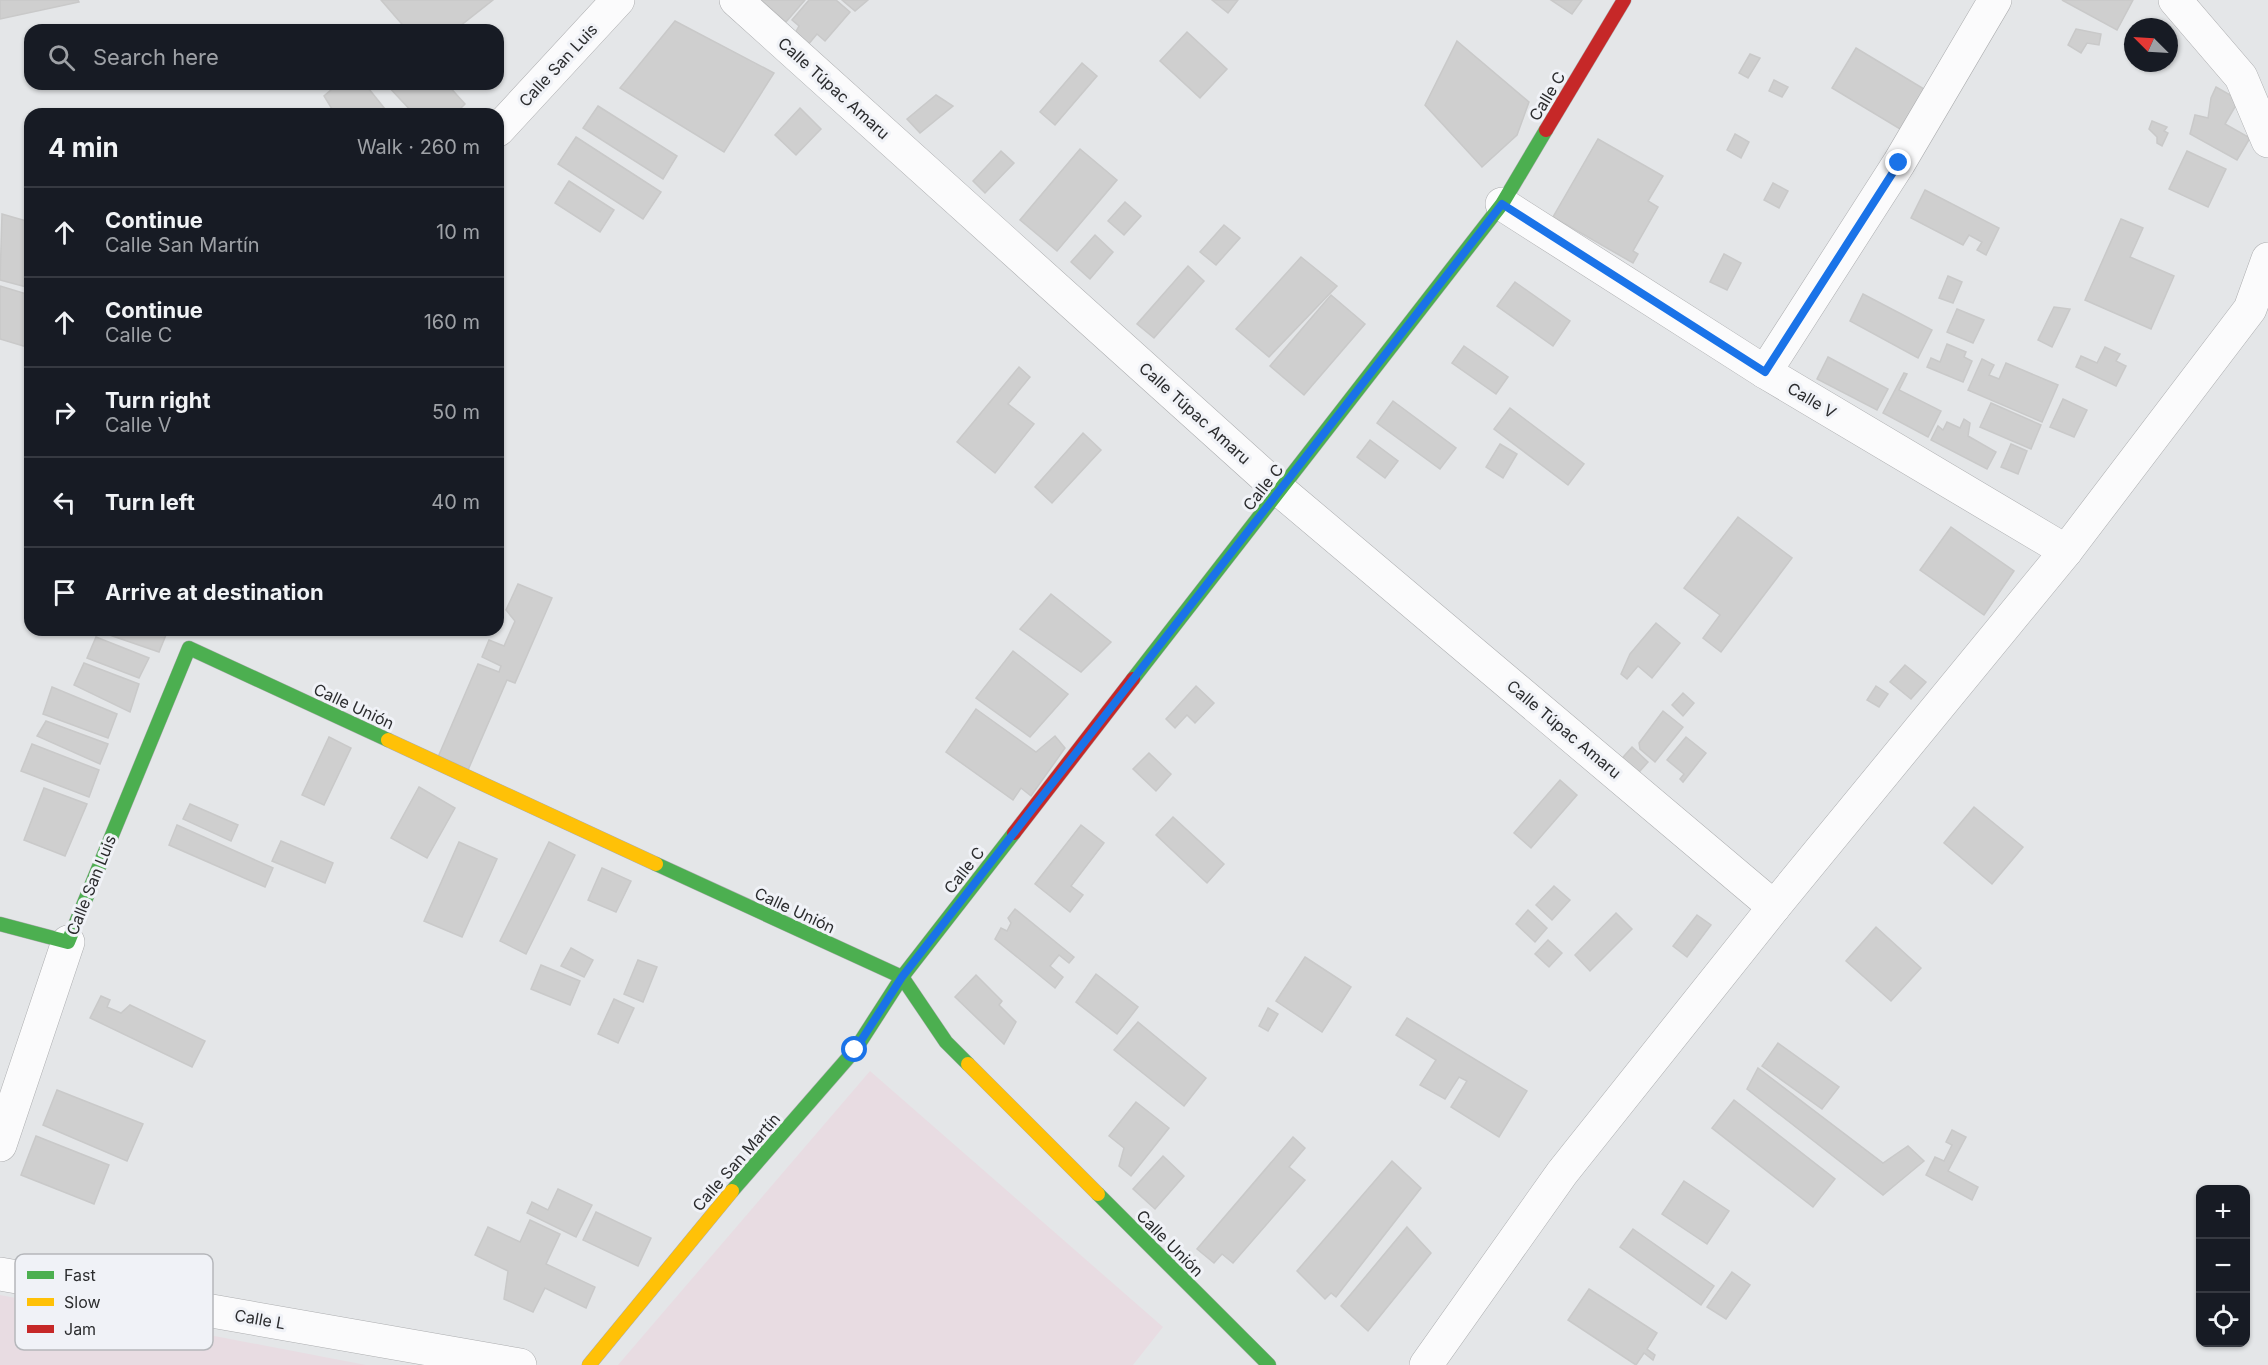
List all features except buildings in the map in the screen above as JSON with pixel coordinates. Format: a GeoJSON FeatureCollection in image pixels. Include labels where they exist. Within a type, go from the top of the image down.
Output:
{"type":"FeatureCollection","features":[{"type":"Feature","properties":{"kind":"street","name":"Calle San Luis"},"geometry":{"type":"LineString","coordinates":[[504,124],[618,0]]}},
{"type":"Feature","properties":{"kind":"street","name":"Calle Túpac Amaru"},"geometry":{"type":"LineString","coordinates":[[736,0],[1281,491],[1774,907]]}},
{"type":"Feature","properties":{"kind":"street","name":"Calle C"},"geometry":{"type":"LineString","coordinates":[[902,977],[1502,204],[1624,0]]}},
{"type":"Feature","properties":{"kind":"street"},"geometry":{"type":"LineString","coordinates":[[1765,372],[1899,163],[1995,0]]}},
{"type":"Feature","properties":{"kind":"street"},"geometry":{"type":"LineString","coordinates":[[2175,0],[2241,77],[2268,141]]}},
{"type":"Feature","properties":{"kind":"street","name":"Calle V"},"geometry":{"type":"LineString","coordinates":[[1502,204],[1765,372],[2066,551]]}},
{"type":"Feature","properties":{"kind":"street"},"geometry":{"type":"LineString","coordinates":[[1426,1365],[1562,1173],[1774,907],[2066,551],[2250,309],[2268,259]]}},
{"type":"Feature","properties":{"kind":"street","name":"Calle San Luis"},"geometry":{"type":"LineString","coordinates":[[0,1145],[68,942],[193,639]]}},
{"type":"Feature","properties":{"kind":"street","name":"Calle Unión"},"geometry":{"type":"LineString","coordinates":[[193,639],[902,977],[946,1042],[1269,1365]]}},
{"type":"Feature","properties":{"kind":"street"},"geometry":{"type":"LineString","coordinates":[[0,924],[68,942]]}},
{"type":"Feature","properties":{"kind":"street","name":"Calle San Martín"},"geometry":{"type":"LineString","coordinates":[[590,1365],[713,1213],[855,1050],[902,977]]}},
{"type":"Feature","properties":{"kind":"street","name":"Calle L"},"geometry":{"type":"LineString","coordinates":[[0,1274],[15,1277]]}},
{"type":"Feature","properties":{"kind":"street","name":"Calle L"},"geometry":{"type":"LineString","coordinates":[[213,1311],[520,1365]]}},
{"type":"Feature","properties":{"kind":"shaded area"},"geometry":{"type":"Polygon","coordinates":[[[870,1071],[1163,1327],[1133,1365],[618,1365],[870,1071]]]}},
{"type":"Feature","properties":{"kind":"shaded area"},"geometry":{"type":"Polygon","coordinates":[[[0,1295],[15,1298],[15,1350],[213,1350],[213,1336],[366,1365],[0,1365],[0,1295]]]}},
{"type":"Feature","properties":{"kind":"traffic: fast"},"geometry":{"type":"LineString","coordinates":[[1133,679],[1502,204],[1546,130]]}},
{"type":"Feature","properties":{"kind":"traffic: fast"},"geometry":{"type":"LineString","coordinates":[[0,924],[68,942],[189,648],[388,740]]}},
{"type":"Feature","properties":{"kind":"traffic: fast"},"geometry":{"type":"LineString","coordinates":[[732,1191],[855,1050],[902,977],[1014,833]]}},
{"type":"Feature","properties":{"kind":"traffic: fast"},"geometry":{"type":"LineString","coordinates":[[656,864],[902,977],[946,1042],[968,1064]]}},
{"type":"Feature","properties":{"kind":"traffic: fast"},"geometry":{"type":"LineString","coordinates":[[1098,1194],[1269,1365]]}},
{"type":"Feature","properties":{"kind":"traffic: slow"},"geometry":{"type":"LineString","coordinates":[[388,740],[656,864]]}},
{"type":"Feature","properties":{"kind":"traffic: slow"},"geometry":{"type":"LineString","coordinates":[[968,1064],[1098,1194]]}},
{"type":"Feature","properties":{"kind":"traffic: slow"},"geometry":{"type":"LineString","coordinates":[[589,1365],[732,1191]]}},
{"type":"Feature","properties":{"kind":"traffic: jam"},"geometry":{"type":"LineString","coordinates":[[1546,130],[1624,0]]}},
{"type":"Feature","properties":{"kind":"traffic: jam"},"geometry":{"type":"LineString","coordinates":[[1014,833],[1133,679]]}},
{"type":"Feature","properties":{"kind":"route"},"geometry":{"type":"LineString","coordinates":[[855,1050],[902,977],[1502,204],[1765,372],[1899,163]]}}]}
